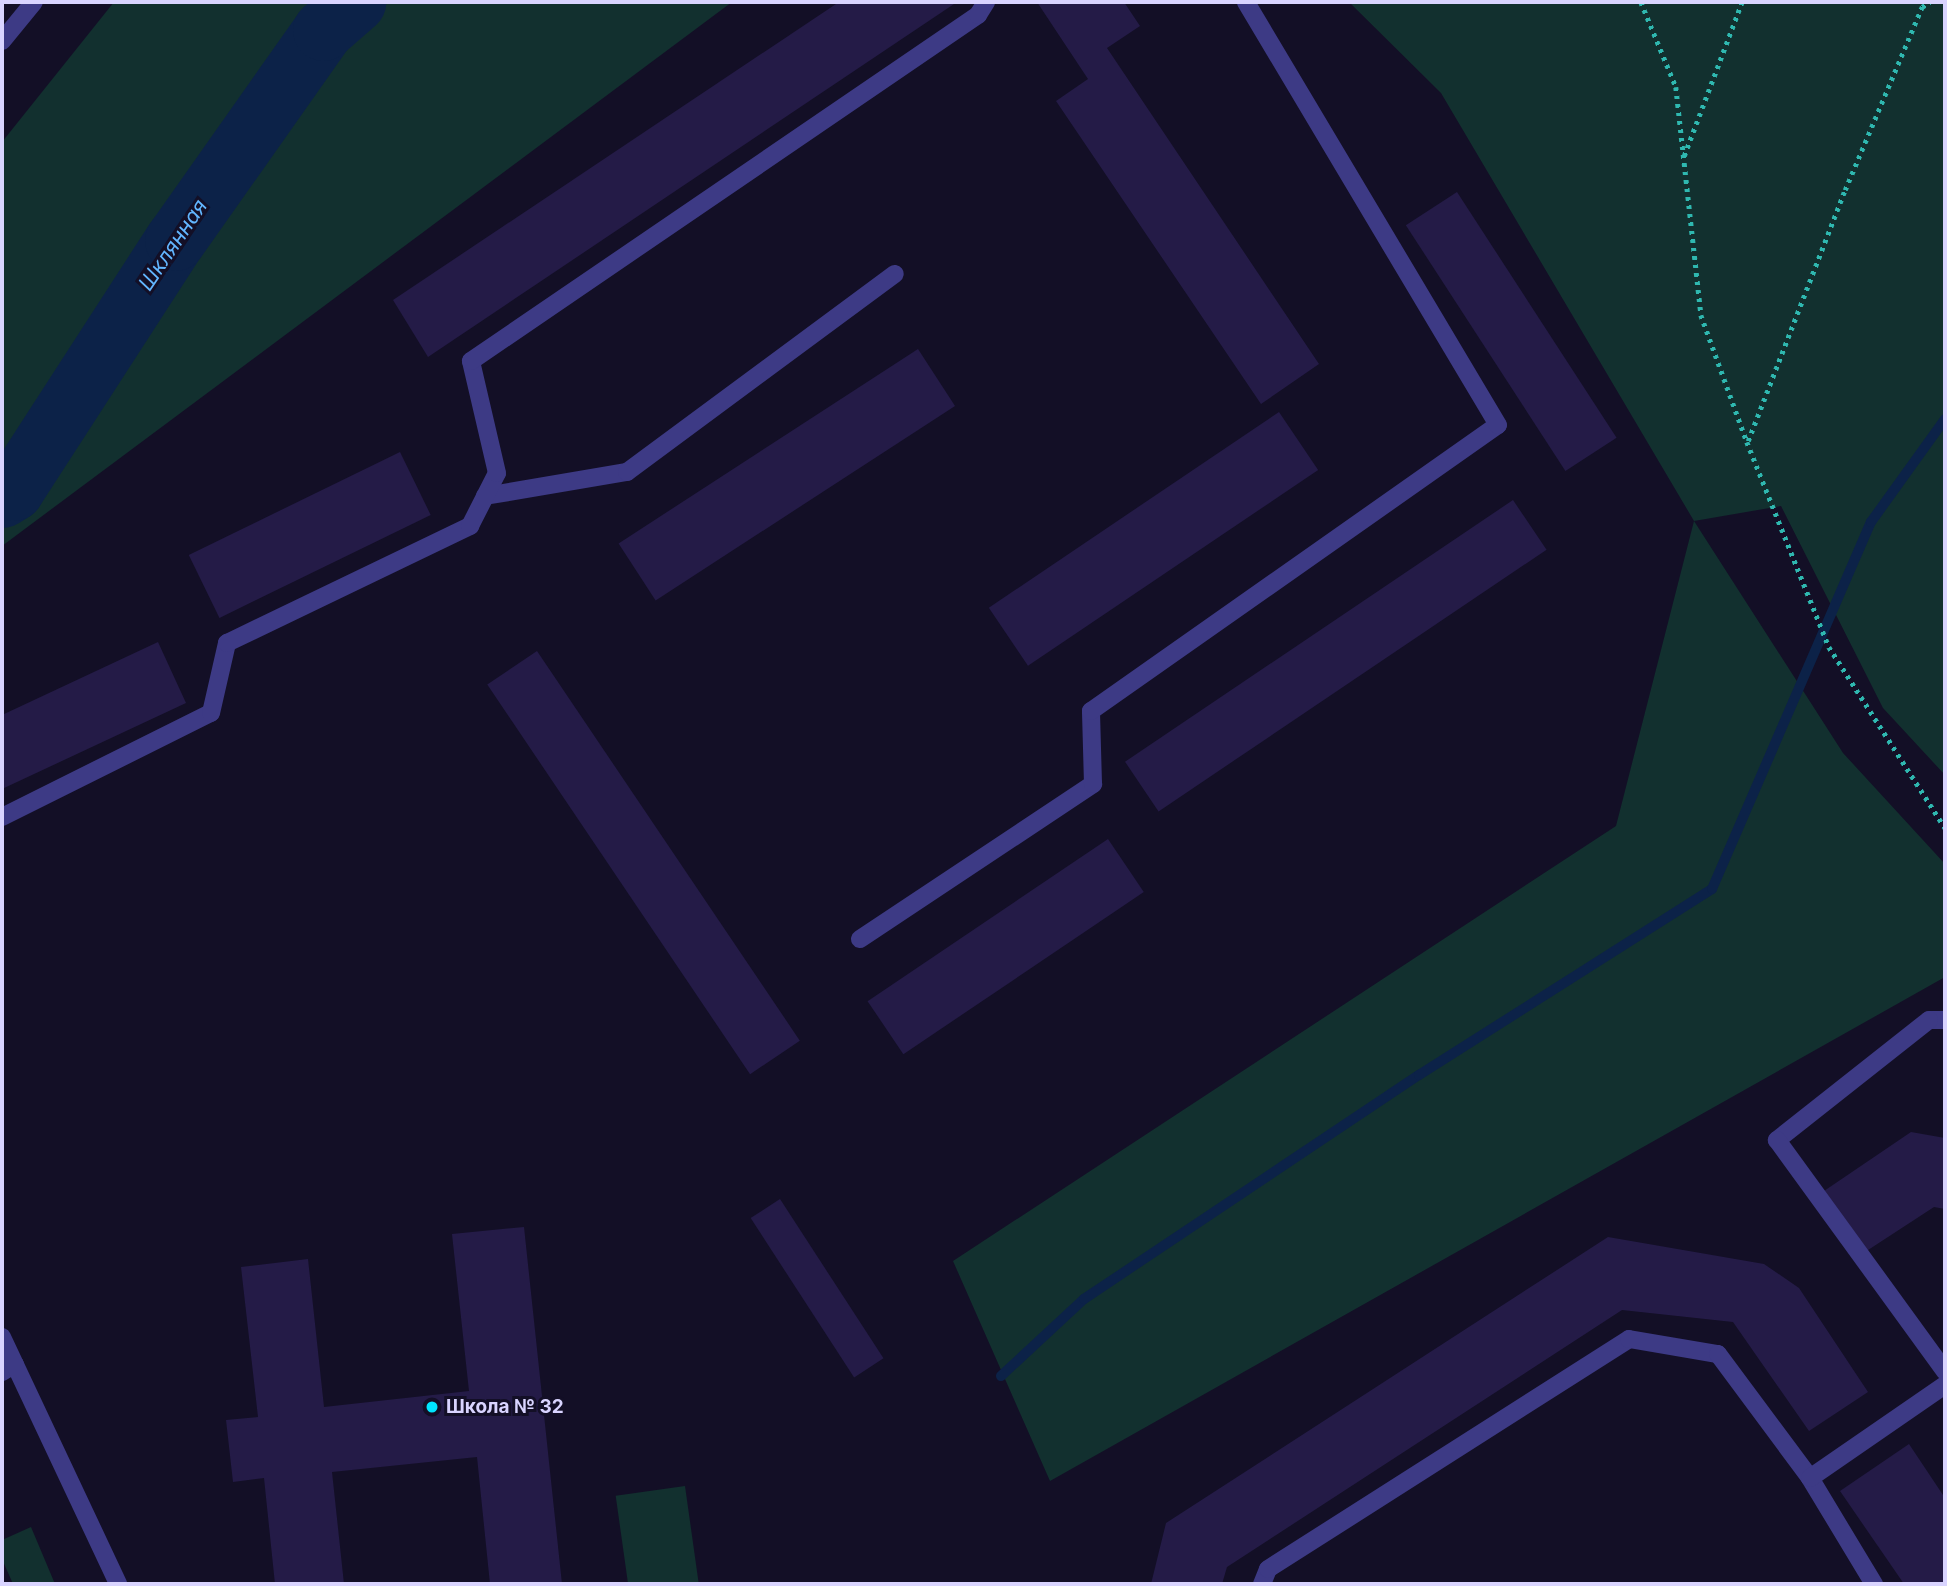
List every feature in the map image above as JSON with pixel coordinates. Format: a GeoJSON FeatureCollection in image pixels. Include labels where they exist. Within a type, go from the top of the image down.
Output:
{"type":"FeatureCollection","features":[{"type":"Feature","properties":{"kind":"street"},"geometry":{"type":"LineString","coordinates":[[2,41],[34,2]]}},
{"type":"Feature","properties":{"kind":"street"},"geometry":{"type":"LineString","coordinates":[[2,817],[211,713],[227,643],[470,526],[498,473],[471,361],[978,15],[986,2]]}},
{"type":"Feature","properties":{"kind":"street"},"geometry":{"type":"LineString","coordinates":[[860,939],[1093,784],[1091,711],[1498,425],[1246,2]]}},
{"type":"Feature","properties":{"kind":"street"},"geometry":{"type":"LineString","coordinates":[[485,496],[627,472],[895,274]]}},
{"type":"Feature","properties":{"kind":"street"},"geometry":{"type":"LineString","coordinates":[[1945,1020],[1929,1020],[1777,1140],[1945,1371]]}},
{"type":"Feature","properties":{"kind":"street"},"geometry":{"type":"LineString","coordinates":[[2,1336],[8,1368],[118,1584]]}},
{"type":"Feature","properties":{"kind":"street"},"geometry":{"type":"LineString","coordinates":[[1262,1584],[1268,1569],[1629,1339],[1718,1354],[1810,1478],[1874,1584]]}},
{"type":"Feature","properties":{"kind":"street"},"geometry":{"type":"LineString","coordinates":[[1810,1478],[1945,1385]]}},
{"type":"Feature","properties":{"kind":"path"},"geometry":{"type":"LineString","coordinates":[[1641,2],[1676,87],[1701,315],[1747,442],[1829,647],[1945,828]]}},
{"type":"Feature","properties":{"kind":"path"},"geometry":{"type":"LineString","coordinates":[[1684,157],[1742,2]]}},
{"type":"Feature","properties":{"kind":"path"},"geometry":{"type":"LineString","coordinates":[[1747,442],[1845,190],[1922,7],[1930,2]]}},
{"type":"Feature","properties":{"kind":"green space"},"geometry":{"type":"Polygon","coordinates":[[[114,2],[732,2],[2,546],[2,142],[114,2]]]}},
{"type":"Feature","properties":{"kind":"green space"},"geometry":{"type":"Polygon","coordinates":[[[1349,2],[1945,2],[1945,775],[1883,708],[1781,506],[1694,521],[1441,93],[1349,2]]]}},
{"type":"Feature","properties":{"kind":"green space"},"geometry":{"type":"Polygon","coordinates":[[[1694,521],[1843,753],[1945,864],[1945,977],[1050,1481],[953,1261],[1616,826],[1694,521]]]}},
{"type":"Feature","properties":{"kind":"green space"},"geometry":{"type":"Polygon","coordinates":[[[685,1486],[699,1584],[628,1584],[616,1496],[685,1486]]]}},
{"type":"Feature","properties":{"kind":"green space"},"geometry":{"type":"Polygon","coordinates":[[[31,1527],[55,1584],[13,1584],[2,1559],[2,1540],[31,1527]]]}},
{"type":"Feature","properties":{"kind":"building"},"geometry":{"type":"Polygon","coordinates":[[[839,2],[957,2],[428,357],[393,300],[839,2]]]}},
{"type":"Feature","properties":{"kind":"building"},"geometry":{"type":"Polygon","coordinates":[[[1037,2],[1124,2],[1140,26],[1107,48],[1319,364],[1261,404],[1056,101],[1088,79],[1037,2]]]}},
{"type":"Feature","properties":{"kind":"building"},"geometry":{"type":"Polygon","coordinates":[[[1457,192],[1617,438],[1565,471],[1406,225],[1457,192]]]}},
{"type":"Feature","properties":{"kind":"building"},"geometry":{"type":"Polygon","coordinates":[[[918,349],[955,406],[656,600],[619,543],[918,349]]]}},
{"type":"Feature","properties":{"kind":"building"},"geometry":{"type":"Polygon","coordinates":[[[1279,412],[1318,470],[1028,666],[989,608],[1279,412]]]}},
{"type":"Feature","properties":{"kind":"building"},"geometry":{"type":"Polygon","coordinates":[[[400,452],[431,515],[219,618],[189,555],[400,452]]]}},
{"type":"Feature","properties":{"kind":"building"},"geometry":{"type":"Polygon","coordinates":[[[1513,500],[1547,550],[1159,811],[1125,762],[1513,500]]]}},
{"type":"Feature","properties":{"kind":"building"},"geometry":{"type":"Polygon","coordinates":[[[158,642],[186,703],[2,789],[2,715],[158,642]]]}},
{"type":"Feature","properties":{"kind":"building"},"geometry":{"type":"Polygon","coordinates":[[[537,651],[800,1041],[750,1074],[487,685],[537,651]]]}},
{"type":"Feature","properties":{"kind":"building"},"geometry":{"type":"Polygon","coordinates":[[[1108,839],[1144,892],[903,1054],[868,1001],[1108,839]]]}},
{"type":"Feature","properties":{"kind":"building"},"geometry":{"type":"Polygon","coordinates":[[[1911,1132],[1945,1138],[1945,1209],[1934,1207],[1865,1252],[1824,1191],[1911,1132]]]}},
{"type":"Feature","properties":{"kind":"building"},"geometry":{"type":"Polygon","coordinates":[[[780,1199],[883,1358],[854,1377],[751,1218],[780,1199]]]}},
{"type":"Feature","properties":{"kind":"building"},"geometry":{"type":"Polygon","coordinates":[[[524,1227],[562,1584],[490,1584],[477,1457],[332,1472],[344,1584],[275,1584],[264,1478],[233,1482],[226,1420],[258,1417],[241,1267],[308,1259],[324,1407],[469,1391],[452,1234],[524,1227]]]}},
{"type":"Feature","properties":{"kind":"building"},"geometry":{"type":"Polygon","coordinates":[[[1608,1237],[1764,1264],[1799,1288],[1868,1392],[1809,1431],[1733,1322],[1622,1310],[1227,1567],[1222,1584],[1151,1584],[1166,1523],[1608,1237]]]}},
{"type":"Feature","properties":{"kind":"building"},"geometry":{"type":"Polygon","coordinates":[[[1909,1444],[1945,1498],[1945,1584],[1904,1584],[1840,1491],[1909,1444]]]}},
{"type":"Feature","properties":{"kind":"waterway","name":"Шклянная"},"geometry":{"type":"LineString","coordinates":[[2,497],[13,490],[175,240],[323,30],[355,2]]}},
{"type":"Feature","properties":{"kind":"waterway"},"geometry":{"type":"LineString","coordinates":[[1001,1376],[1084,1299],[1419,1075],[1712,889],[1871,522],[1945,419]]}},
{"type":"Feature","properties":{"kind":"place","name":"Школа № 32"},"geometry":{"type":"Point","coordinates":[432,1407]}}]}
